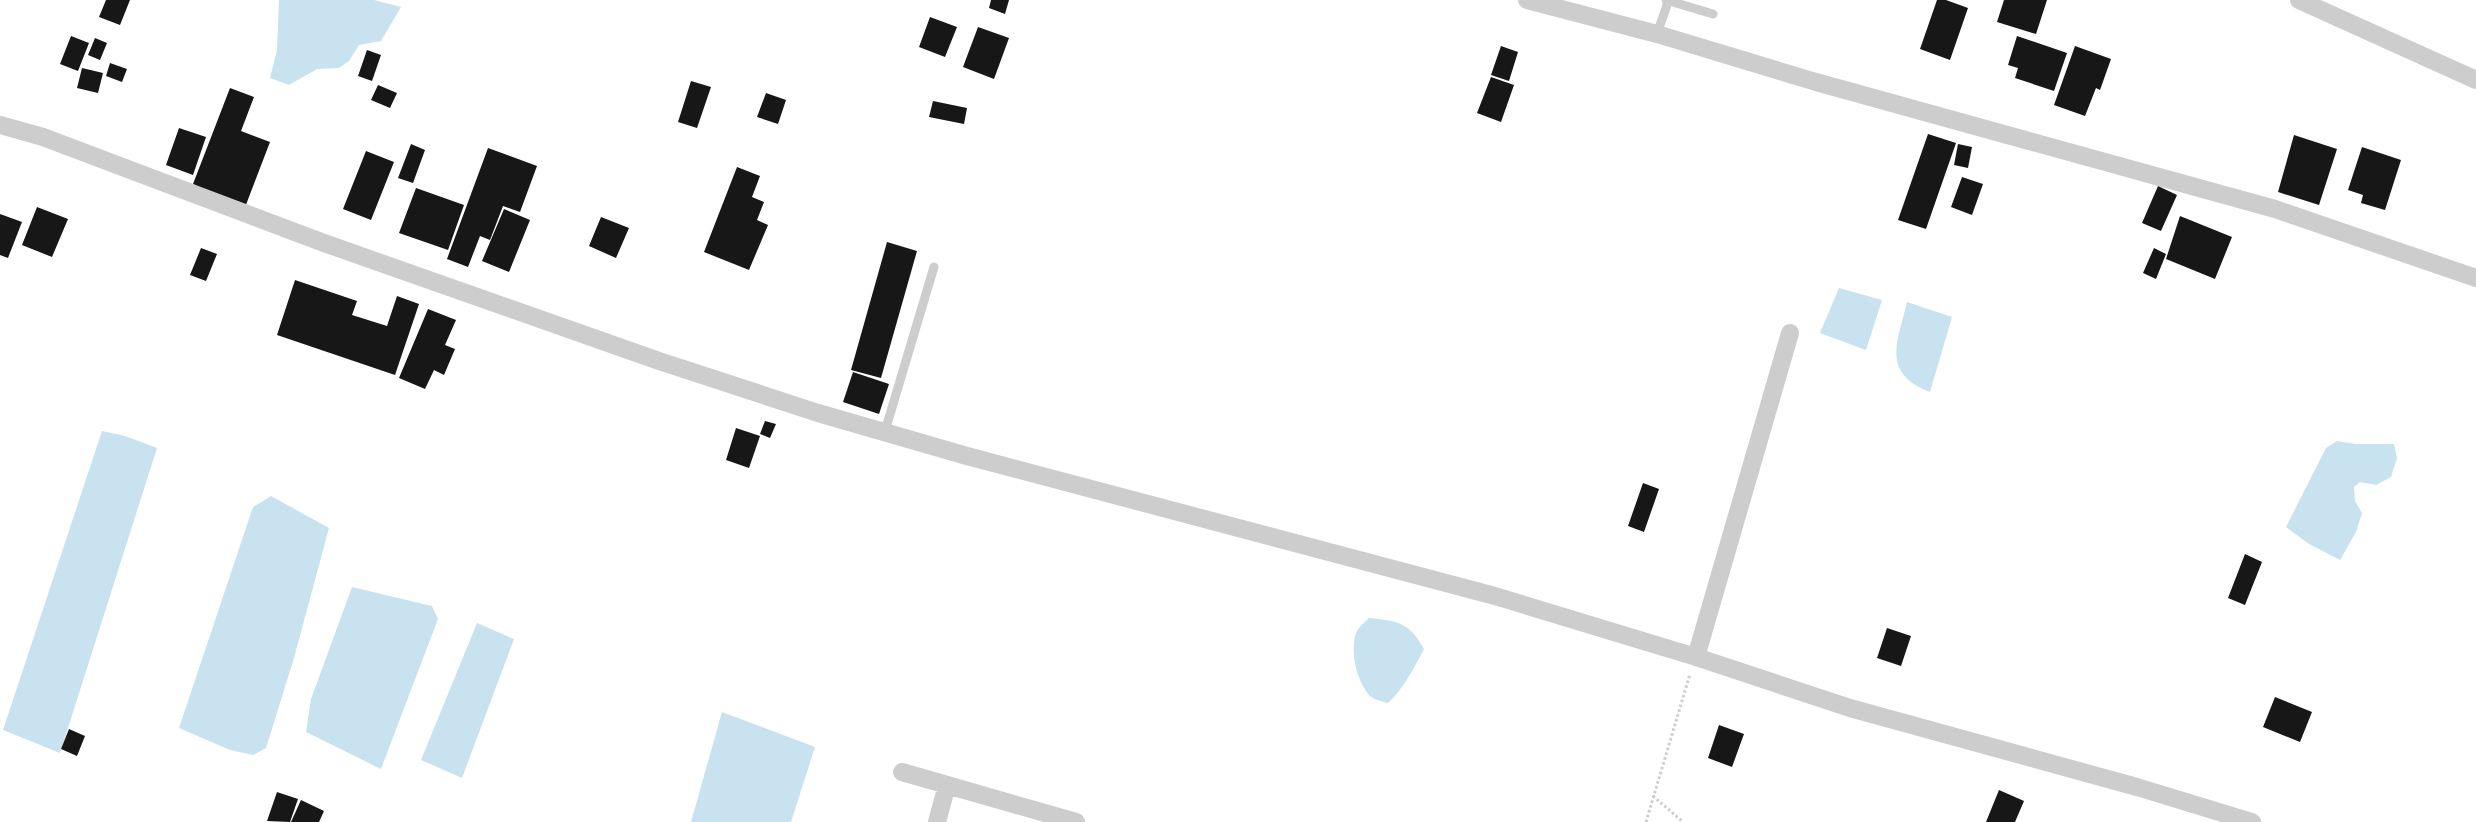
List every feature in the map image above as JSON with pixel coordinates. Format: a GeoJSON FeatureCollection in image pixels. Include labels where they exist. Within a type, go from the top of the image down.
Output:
{"type":"FeatureCollection","features":[{"type":"Feature","properties":{"kind":"street"},"geometry":{"type":"LineString","coordinates":[[1527,0],[1657,34],[1816,82],[2275,209],[2476,278]]}},
{"type":"Feature","properties":{"kind":"street"},"geometry":{"type":"LineString","coordinates":[[2300,0],[2476,80]]}},
{"type":"Feature","properties":{"kind":"street"},"geometry":{"type":"LineString","coordinates":[[0,125],[44,137],[333,247],[659,361],[818,412],[976,458],[1495,596],[1696,657],[1850,708],[2127,784],[2252,822]]}},
{"type":"Feature","properties":{"kind":"street"},"geometry":{"type":"LineString","coordinates":[[1696,657],[1790,333]]}},
{"type":"Feature","properties":{"kind":"street"},"geometry":{"type":"LineString","coordinates":[[902,772],[1074,822]]}},
{"type":"Feature","properties":{"kind":"street"},"geometry":{"type":"LineString","coordinates":[[937,822],[947,785]]}},
{"type":"Feature","properties":{"kind":"lane"},"geometry":{"type":"LineString","coordinates":[[1657,34],[1667,1],[1713,14]]}},
{"type":"Feature","properties":{"kind":"lane"},"geometry":{"type":"LineString","coordinates":[[885,431],[934,267]]}},
{"type":"Feature","properties":{"kind":"path"},"geometry":{"type":"LineString","coordinates":[[1646,822],[1696,657]]}},
{"type":"Feature","properties":{"kind":"path"},"geometry":{"type":"LineString","coordinates":[[1653,796],[1683,822]]}},
{"type":"Feature","properties":{"kind":"water"},"geometry":{"type":"Polygon","coordinates":[[[279,0],[374,0],[401,7],[381,41],[359,45],[349,61],[339,68],[317,69],[289,85],[270,78],[277,50],[279,0]]]}},
{"type":"Feature","properties":{"kind":"water"},"geometry":{"type":"Polygon","coordinates":[[[1839,288],[1882,300],[1866,350],[1820,333],[1839,288]]]}},
{"type":"Feature","properties":{"kind":"water"},"geometry":{"type":"Polygon","coordinates":[[[1907,302],[1952,317],[1930,392],[1914,384],[1904,375],[1898,365],[1897,343],[1907,302]]]}},
{"type":"Feature","properties":{"kind":"water"},"geometry":{"type":"Polygon","coordinates":[[[102,431],[125,436],[157,448],[60,753],[3,730],[102,431]]]}},
{"type":"Feature","properties":{"kind":"water"},"geometry":{"type":"Polygon","coordinates":[[[2337,441],[2355,444],[2394,444],[2397,458],[2391,477],[2376,485],[2360,482],[2354,487],[2355,501],[2362,513],[2356,532],[2340,560],[2309,544],[2286,527],[2326,448],[2337,441]]]}},
{"type":"Feature","properties":{"kind":"water"},"geometry":{"type":"Polygon","coordinates":[[[271,496],[329,528],[294,658],[266,748],[253,755],[230,750],[179,728],[253,507],[271,496]]]}},
{"type":"Feature","properties":{"kind":"water"},"geometry":{"type":"Polygon","coordinates":[[[352,587],[432,606],[438,619],[381,769],[306,732],[311,699],[352,587]]]}},
{"type":"Feature","properties":{"kind":"water"},"geometry":{"type":"Polygon","coordinates":[[[1369,618],[1402,624],[1413,633],[1424,649],[1404,684],[1388,703],[1370,696],[1361,682],[1355,666],[1354,640],[1356,633],[1369,618]]]}},
{"type":"Feature","properties":{"kind":"water"},"geometry":{"type":"Polygon","coordinates":[[[477,623],[514,639],[462,778],[421,760],[477,623]]]}},
{"type":"Feature","properties":{"kind":"water"},"geometry":{"type":"Polygon","coordinates":[[[722,712],[815,747],[791,822],[691,822],[722,712]]]}},
{"type":"Feature","properties":{"kind":"building"},"geometry":{"type":"Polygon","coordinates":[[[106,0],[130,0],[120,25],[99,17],[106,0]]]}},
{"type":"Feature","properties":{"kind":"building"},"geometry":{"type":"Polygon","coordinates":[[[991,0],[1009,0],[1005,14],[989,8],[991,0]]]}},
{"type":"Feature","properties":{"kind":"building"},"geometry":{"type":"Polygon","coordinates":[[[1937,0],[1946,0],[1968,8],[1950,60],[1920,49],[1937,0]]]}},
{"type":"Feature","properties":{"kind":"building"},"geometry":{"type":"Polygon","coordinates":[[[2004,0],[2047,0],[2036,34],[1997,22],[2004,0]]]}},
{"type":"Feature","properties":{"kind":"building"},"geometry":{"type":"Polygon","coordinates":[[[930,17],[957,27],[945,57],[919,47],[930,17]]]}},
{"type":"Feature","properties":{"kind":"building"},"geometry":{"type":"Polygon","coordinates":[[[978,27],[1009,38],[994,79],[963,67],[978,27]]]}},
{"type":"Feature","properties":{"kind":"building"},"geometry":{"type":"Polygon","coordinates":[[[71,36],[89,43],[78,71],[60,64],[71,36]]]}},
{"type":"Feature","properties":{"kind":"building"},"geometry":{"type":"Polygon","coordinates":[[[2017,36],[2067,53],[2054,91],[2015,78],[2018,68],[2008,65],[2017,36]]]}},
{"type":"Feature","properties":{"kind":"building"},"geometry":{"type":"Polygon","coordinates":[[[95,38],[107,43],[100,60],[88,55],[95,38]]]}},
{"type":"Feature","properties":{"kind":"building"},"geometry":{"type":"Polygon","coordinates":[[[1501,46],[1518,52],[1509,81],[1491,75],[1501,46]]]}},
{"type":"Feature","properties":{"kind":"building"},"geometry":{"type":"Polygon","coordinates":[[[2075,46],[2111,59],[2100,90],[2096,88],[2085,116],[2054,105],[2075,46]]]}},
{"type":"Feature","properties":{"kind":"building"},"geometry":{"type":"Polygon","coordinates":[[[367,50],[381,55],[372,81],[358,76],[367,50]]]}},
{"type":"Feature","properties":{"kind":"building"},"geometry":{"type":"Polygon","coordinates":[[[110,63],[127,69],[122,82],[106,76],[110,63]]]}},
{"type":"Feature","properties":{"kind":"building"},"geometry":{"type":"Polygon","coordinates":[[[82,68],[103,73],[98,93],[77,88],[82,68]]]}},
{"type":"Feature","properties":{"kind":"building"},"geometry":{"type":"Polygon","coordinates":[[[1491,77],[1514,85],[1501,122],[1477,113],[1491,77]]]}},
{"type":"Feature","properties":{"kind":"building"},"geometry":{"type":"Polygon","coordinates":[[[691,81],[711,87],[697,128],[678,122],[691,81]]]}},
{"type":"Feature","properties":{"kind":"building"},"geometry":{"type":"Polygon","coordinates":[[[378,85],[397,93],[390,108],[371,100],[378,85]]]}},
{"type":"Feature","properties":{"kind":"building"},"geometry":{"type":"Polygon","coordinates":[[[230,88],[254,97],[241,131],[270,142],[244,210],[193,184],[230,88]]]}},
{"type":"Feature","properties":{"kind":"building"},"geometry":{"type":"Polygon","coordinates":[[[766,93],[786,100],[778,124],[757,117],[766,93]]]}},
{"type":"Feature","properties":{"kind":"building"},"geometry":{"type":"Polygon","coordinates":[[[933,101],[967,108],[964,124],[929,117],[933,101]]]}},
{"type":"Feature","properties":{"kind":"building"},"geometry":{"type":"Polygon","coordinates":[[[179,128],[206,137],[193,175],[166,165],[179,128]]]}},
{"type":"Feature","properties":{"kind":"building"},"geometry":{"type":"Polygon","coordinates":[[[1928,134],[1956,143],[1926,229],[1898,220],[1928,134]]]}},
{"type":"Feature","properties":{"kind":"building"},"geometry":{"type":"Polygon","coordinates":[[[2294,135],[2337,149],[2319,205],[2278,192],[2294,135]]]}},
{"type":"Feature","properties":{"kind":"building"},"geometry":{"type":"Polygon","coordinates":[[[411,144],[425,150],[413,183],[398,178],[411,144]]]}},
{"type":"Feature","properties":{"kind":"building"},"geometry":{"type":"Polygon","coordinates":[[[1958,144],[1972,147],[1968,168],[1954,165],[1958,144]]]}},
{"type":"Feature","properties":{"kind":"building"},"geometry":{"type":"Polygon","coordinates":[[[2362,147],[2401,160],[2385,210],[2361,203],[2363,195],[2348,190],[2362,147]]]}},
{"type":"Feature","properties":{"kind":"building"},"geometry":{"type":"Polygon","coordinates":[[[488,148],[537,166],[520,212],[503,206],[490,240],[480,236],[468,267],[447,259],[488,148]]]}},
{"type":"Feature","properties":{"kind":"building"},"geometry":{"type":"Polygon","coordinates":[[[366,151],[394,162],[371,220],[343,209],[366,151]]]}},
{"type":"Feature","properties":{"kind":"building"},"geometry":{"type":"Polygon","coordinates":[[[737,167],[760,176],[752,197],[764,202],[757,220],[768,225],[749,270],[704,252],[737,167]]]}},
{"type":"Feature","properties":{"kind":"building"},"geometry":{"type":"Polygon","coordinates":[[[1962,177],[1983,184],[1972,215],[1951,207],[1962,177]]]}},
{"type":"Feature","properties":{"kind":"building"},"geometry":{"type":"Polygon","coordinates":[[[2158,186],[2177,195],[2161,231],[2142,223],[2158,186]]]}},
{"type":"Feature","properties":{"kind":"building"},"geometry":{"type":"Polygon","coordinates":[[[416,188],[464,205],[448,250],[399,233],[416,188]]]}},
{"type":"Feature","properties":{"kind":"building"},"geometry":{"type":"Polygon","coordinates":[[[37,207],[68,219],[52,257],[22,245],[37,207]]]}},
{"type":"Feature","properties":{"kind":"building"},"geometry":{"type":"Polygon","coordinates":[[[504,209],[530,220],[509,272],[482,261],[504,209]]]}},
{"type":"Feature","properties":{"kind":"building"},"geometry":{"type":"Polygon","coordinates":[[[0,214],[22,222],[8,258],[0,255],[0,214]]]}},
{"type":"Feature","properties":{"kind":"building"},"geometry":{"type":"Polygon","coordinates":[[[2180,216],[2232,237],[2215,279],[2166,259],[2180,216]]]}},
{"type":"Feature","properties":{"kind":"building"},"geometry":{"type":"Polygon","coordinates":[[[601,217],[629,228],[616,258],[589,246],[601,217]]]}},
{"type":"Feature","properties":{"kind":"building"},"geometry":{"type":"Polygon","coordinates":[[[887,242],[917,251],[881,378],[851,370],[887,242]]]}},
{"type":"Feature","properties":{"kind":"building"},"geometry":{"type":"Polygon","coordinates":[[[201,248],[217,254],[206,281],[190,275],[201,248]]]}},
{"type":"Feature","properties":{"kind":"building"},"geometry":{"type":"Polygon","coordinates":[[[2154,248],[2166,254],[2156,279],[2143,273],[2154,248]]]}},
{"type":"Feature","properties":{"kind":"building"},"geometry":{"type":"Polygon","coordinates":[[[295,280],[357,301],[352,315],[387,326],[397,296],[419,304],[395,375],[277,335],[295,280]]]}},
{"type":"Feature","properties":{"kind":"building"},"geometry":{"type":"Polygon","coordinates":[[[428,309],[456,320],[445,345],[455,349],[444,375],[434,370],[425,389],[399,378],[428,309]]]}},
{"type":"Feature","properties":{"kind":"building"},"geometry":{"type":"Polygon","coordinates":[[[853,372],[889,384],[879,414],[843,402],[853,372]]]}},
{"type":"Feature","properties":{"kind":"building"},"geometry":{"type":"Polygon","coordinates":[[[765,421],[776,424],[770,438],[760,434],[765,421]]]}},
{"type":"Feature","properties":{"kind":"building"},"geometry":{"type":"Polygon","coordinates":[[[736,428],[760,436],[749,468],[726,460],[736,428]]]}},
{"type":"Feature","properties":{"kind":"building"},"geometry":{"type":"Polygon","coordinates":[[[1643,483],[1659,489],[1644,532],[1628,526],[1643,483]]]}},
{"type":"Feature","properties":{"kind":"building"},"geometry":{"type":"Polygon","coordinates":[[[2245,554],[2262,562],[2245,605],[2228,598],[2245,554]]]}},
{"type":"Feature","properties":{"kind":"building"},"geometry":{"type":"Polygon","coordinates":[[[1887,628],[1911,636],[1901,666],[1877,658],[1887,628]]]}},
{"type":"Feature","properties":{"kind":"building"},"geometry":{"type":"Polygon","coordinates":[[[2275,697],[2312,712],[2300,742],[2263,727],[2275,697]]]}},
{"type":"Feature","properties":{"kind":"building"},"geometry":{"type":"Polygon","coordinates":[[[1719,725],[1744,734],[1732,767],[1708,758],[1719,725]]]}},
{"type":"Feature","properties":{"kind":"building"},"geometry":{"type":"Polygon","coordinates":[[[69,729],[85,736],[77,756],[61,749],[69,729]]]}},
{"type":"Feature","properties":{"kind":"building"},"geometry":{"type":"Polygon","coordinates":[[[1999,790],[2024,801],[2015,822],[1986,822],[1999,790]]]}},
{"type":"Feature","properties":{"kind":"building"},"geometry":{"type":"Polygon","coordinates":[[[277,792],[298,799],[290,822],[267,821],[277,792]]]}},
{"type":"Feature","properties":{"kind":"building"},"geometry":{"type":"Polygon","coordinates":[[[301,800],[324,811],[319,822],[291,822],[301,800]]]}}]}
